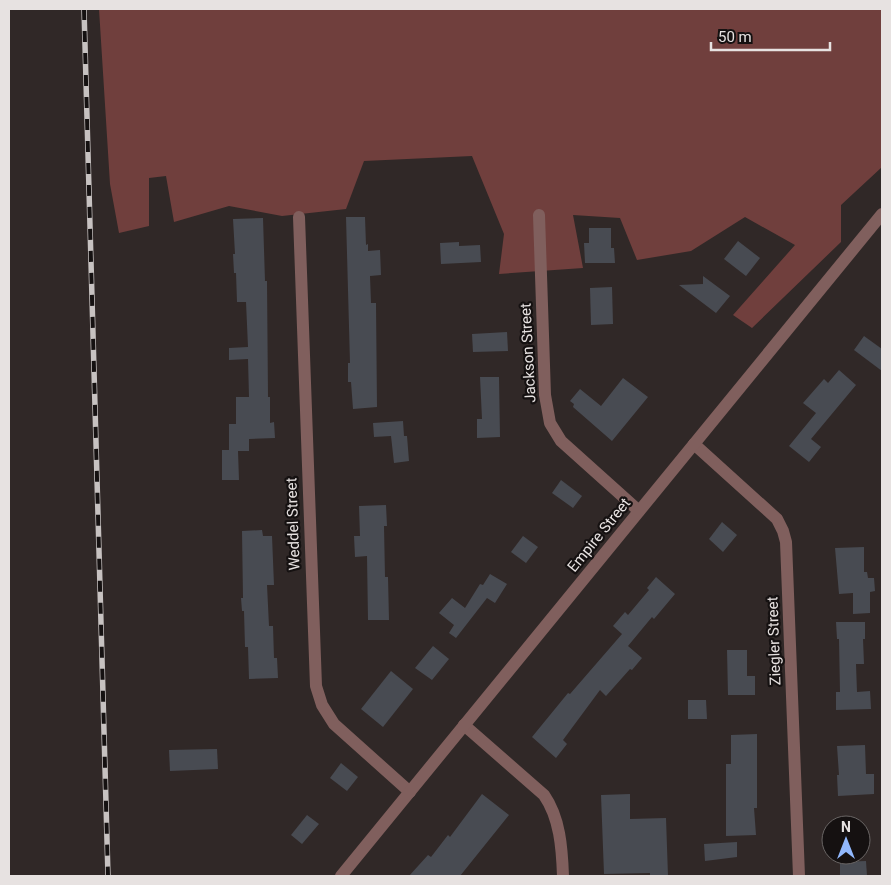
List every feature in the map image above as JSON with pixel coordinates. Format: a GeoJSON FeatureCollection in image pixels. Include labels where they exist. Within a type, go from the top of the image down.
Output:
{"type":"FeatureCollection","features":[{"type":"Feature","properties":{"kind":"street","name":"Empire Street"},"geometry":{"type":"LineString","coordinates":[[341,876],[882,214]]}},
{"type":"Feature","properties":{"kind":"street","name":"Jackson Street"},"geometry":{"type":"LineString","coordinates":[[538,215],[545,395],[550,423],[561,441],[639,511]]}},
{"type":"Feature","properties":{"kind":"street","name":"Weddel Street"},"geometry":{"type":"LineString","coordinates":[[299,217],[316,686],[325,711],[334,724],[410,792]]}},
{"type":"Feature","properties":{"kind":"street","name":"Ziegler Street"},"geometry":{"type":"LineString","coordinates":[[694,444],[777,519],[786,542],[799,876]]}},
{"type":"Feature","properties":{"kind":"street"},"geometry":{"type":"LineString","coordinates":[[464,725],[544,795],[551,805],[557,821],[562,876]]}},
{"type":"Feature","properties":{"kind":"shaded area"},"geometry":{"type":"Polygon","coordinates":[[[99,9],[882,9],[882,167],[841,205],[841,242],[752,328],[733,315],[795,245],[745,217],[691,251],[637,260],[620,218],[573,215],[583,268],[499,274],[504,234],[472,156],[364,161],[346,209],[282,216],[229,206],[174,222],[166,176],[149,178],[149,226],[119,233],[110,184],[99,9]]]}},
{"type":"Feature","properties":{"kind":"building"},"geometry":{"type":"Polygon","coordinates":[[[346,217],[365,217],[368,251],[380,250],[381,275],[370,276],[371,303],[376,303],[377,407],[353,409],[351,382],[348,382],[348,363],[350,363],[346,217]]]}},
{"type":"Feature","properties":{"kind":"building"},"geometry":{"type":"Polygon","coordinates":[[[263,218],[265,281],[267,281],[268,397],[270,397],[270,423],[274,422],[275,438],[249,439],[249,451],[238,451],[239,480],[222,480],[222,450],[229,450],[229,424],[236,424],[236,397],[249,397],[248,359],[229,360],[229,348],[248,347],[246,302],[237,302],[233,254],[235,254],[233,219],[263,218]]]}},
{"type":"Feature","properties":{"kind":"building"},"geometry":{"type":"Polygon","coordinates":[[[589,228],[611,228],[611,248],[614,248],[615,263],[585,263],[584,243],[589,243],[589,228]]]}},
{"type":"Feature","properties":{"kind":"building"},"geometry":{"type":"Polygon","coordinates":[[[738,241],[760,258],[746,276],[724,259],[738,241]]]}},
{"type":"Feature","properties":{"kind":"building"},"geometry":{"type":"Polygon","coordinates":[[[459,242],[459,246],[480,245],[481,262],[441,264],[440,243],[459,242]]]}},
{"type":"Feature","properties":{"kind":"building"},"geometry":{"type":"Polygon","coordinates":[[[703,276],[730,296],[716,313],[679,285],[703,284],[703,276]]]}},
{"type":"Feature","properties":{"kind":"building"},"geometry":{"type":"Polygon","coordinates":[[[612,287],[613,324],[591,325],[590,288],[612,287]]]}},
{"type":"Feature","properties":{"kind":"building"},"geometry":{"type":"Polygon","coordinates":[[[507,332],[508,351],[473,352],[472,334],[507,332]]]}},
{"type":"Feature","properties":{"kind":"building"},"geometry":{"type":"Polygon","coordinates":[[[864,336],[882,349],[882,371],[854,350],[864,336]]]}},
{"type":"Feature","properties":{"kind":"building"},"geometry":{"type":"Polygon","coordinates":[[[839,370],[856,385],[811,439],[821,447],[809,462],[789,446],[816,413],[803,403],[824,379],[828,383],[839,370]]]}},
{"type":"Feature","properties":{"kind":"building"},"geometry":{"type":"Polygon","coordinates":[[[480,377],[499,377],[500,437],[477,438],[477,419],[482,419],[480,377]]]}},
{"type":"Feature","properties":{"kind":"building"},"geometry":{"type":"Polygon","coordinates":[[[623,378],[648,397],[612,441],[573,407],[574,404],[570,401],[580,389],[601,406],[623,378]]]}},
{"type":"Feature","properties":{"kind":"building"},"geometry":{"type":"Polygon","coordinates":[[[403,421],[404,436],[407,436],[409,461],[394,463],[391,436],[374,437],[373,423],[403,421]]]}},
{"type":"Feature","properties":{"kind":"building"},"geometry":{"type":"Polygon","coordinates":[[[561,480],[582,496],[573,508],[552,493],[561,480]]]}},
{"type":"Feature","properties":{"kind":"building"},"geometry":{"type":"Polygon","coordinates":[[[386,505],[387,526],[384,526],[385,577],[388,577],[389,620],[368,620],[367,556],[355,557],[354,536],[360,536],[359,506],[386,505]]]}},
{"type":"Feature","properties":{"kind":"building"},"geometry":{"type":"Polygon","coordinates":[[[722,522],[737,535],[723,552],[709,539],[722,522]]]}},
{"type":"Feature","properties":{"kind":"building"},"geometry":{"type":"Polygon","coordinates":[[[262,530],[263,536],[272,536],[274,585],[267,585],[269,626],[273,626],[274,658],[277,658],[278,678],[249,679],[248,647],[245,647],[244,611],[242,611],[241,598],[243,598],[242,531],[262,530]]]}},
{"type":"Feature","properties":{"kind":"building"},"geometry":{"type":"Polygon","coordinates":[[[523,536],[538,547],[526,563],[511,552],[523,536]]]}},
{"type":"Feature","properties":{"kind":"building"},"geometry":{"type":"Polygon","coordinates":[[[864,547],[864,572],[867,572],[868,578],[874,578],[875,591],[870,592],[870,613],[853,614],[853,593],[839,594],[835,548],[864,547]]]}},
{"type":"Feature","properties":{"kind":"building"},"geometry":{"type":"Polygon","coordinates":[[[490,574],[507,584],[495,603],[487,598],[456,638],[449,633],[454,625],[439,613],[452,598],[465,608],[480,584],[483,585],[490,574]]]}},
{"type":"Feature","properties":{"kind":"building"},"geometry":{"type":"Polygon","coordinates":[[[656,577],[675,594],[654,619],[652,617],[628,646],[642,658],[606,696],[600,690],[563,740],[567,744],[556,758],[532,737],[568,693],[570,694],[622,634],[613,626],[625,612],[628,615],[649,590],[647,588],[656,577]]]}},
{"type":"Feature","properties":{"kind":"building"},"geometry":{"type":"Polygon","coordinates":[[[836,622],[865,622],[865,639],[863,639],[864,664],[856,664],[857,692],[870,691],[871,709],[836,710],[836,692],[840,692],[839,639],[837,639],[836,622]]]}},
{"type":"Feature","properties":{"kind":"building"},"geometry":{"type":"Polygon","coordinates":[[[433,646],[449,659],[432,680],[415,668],[433,646]]]}},
{"type":"Feature","properties":{"kind":"building"},"geometry":{"type":"Polygon","coordinates":[[[727,650],[747,650],[747,676],[755,676],[755,695],[728,695],[727,650]]]}},
{"type":"Feature","properties":{"kind":"building"},"geometry":{"type":"Polygon","coordinates":[[[391,671],[413,689],[383,727],[361,709],[391,671]]]}},
{"type":"Feature","properties":{"kind":"building"},"geometry":{"type":"Polygon","coordinates":[[[688,700],[706,700],[707,719],[688,719],[688,700]]]}},
{"type":"Feature","properties":{"kind":"building"},"geometry":{"type":"Polygon","coordinates":[[[757,734],[757,808],[754,808],[756,835],[726,836],[726,764],[731,764],[731,735],[757,734]]]}},
{"type":"Feature","properties":{"kind":"building"},"geometry":{"type":"Polygon","coordinates":[[[865,745],[866,774],[874,774],[874,794],[838,796],[837,746],[865,745]]]}},
{"type":"Feature","properties":{"kind":"building"},"geometry":{"type":"Polygon","coordinates":[[[217,749],[218,769],[170,771],[169,750],[217,749]]]}},
{"type":"Feature","properties":{"kind":"building"},"geometry":{"type":"Polygon","coordinates":[[[341,763],[358,777],[347,791],[330,778],[341,763]]]}},
{"type":"Feature","properties":{"kind":"building"},"geometry":{"type":"Polygon","coordinates":[[[482,794],[509,815],[460,876],[409,876],[428,855],[431,857],[448,835],[450,837],[482,794]]]}},
{"type":"Feature","properties":{"kind":"building"},"geometry":{"type":"Polygon","coordinates":[[[630,794],[630,819],[666,818],[668,876],[650,876],[650,873],[604,874],[601,795],[630,794]]]}},
{"type":"Feature","properties":{"kind":"building"},"geometry":{"type":"Polygon","coordinates":[[[307,815],[319,824],[302,844],[291,835],[307,815]]]}},
{"type":"Feature","properties":{"kind":"building"},"geometry":{"type":"Polygon","coordinates":[[[737,842],[737,857],[705,861],[704,844],[737,842]]]}},
{"type":"Feature","properties":{"kind":"building"},"geometry":{"type":"Polygon","coordinates":[[[840,865],[866,865],[867,876],[840,876],[840,865]]]}},
{"type":"Feature","properties":{"kind":"railway"},"geometry":{"type":"LineString","coordinates":[[84,9],[108,876]]}}]}
